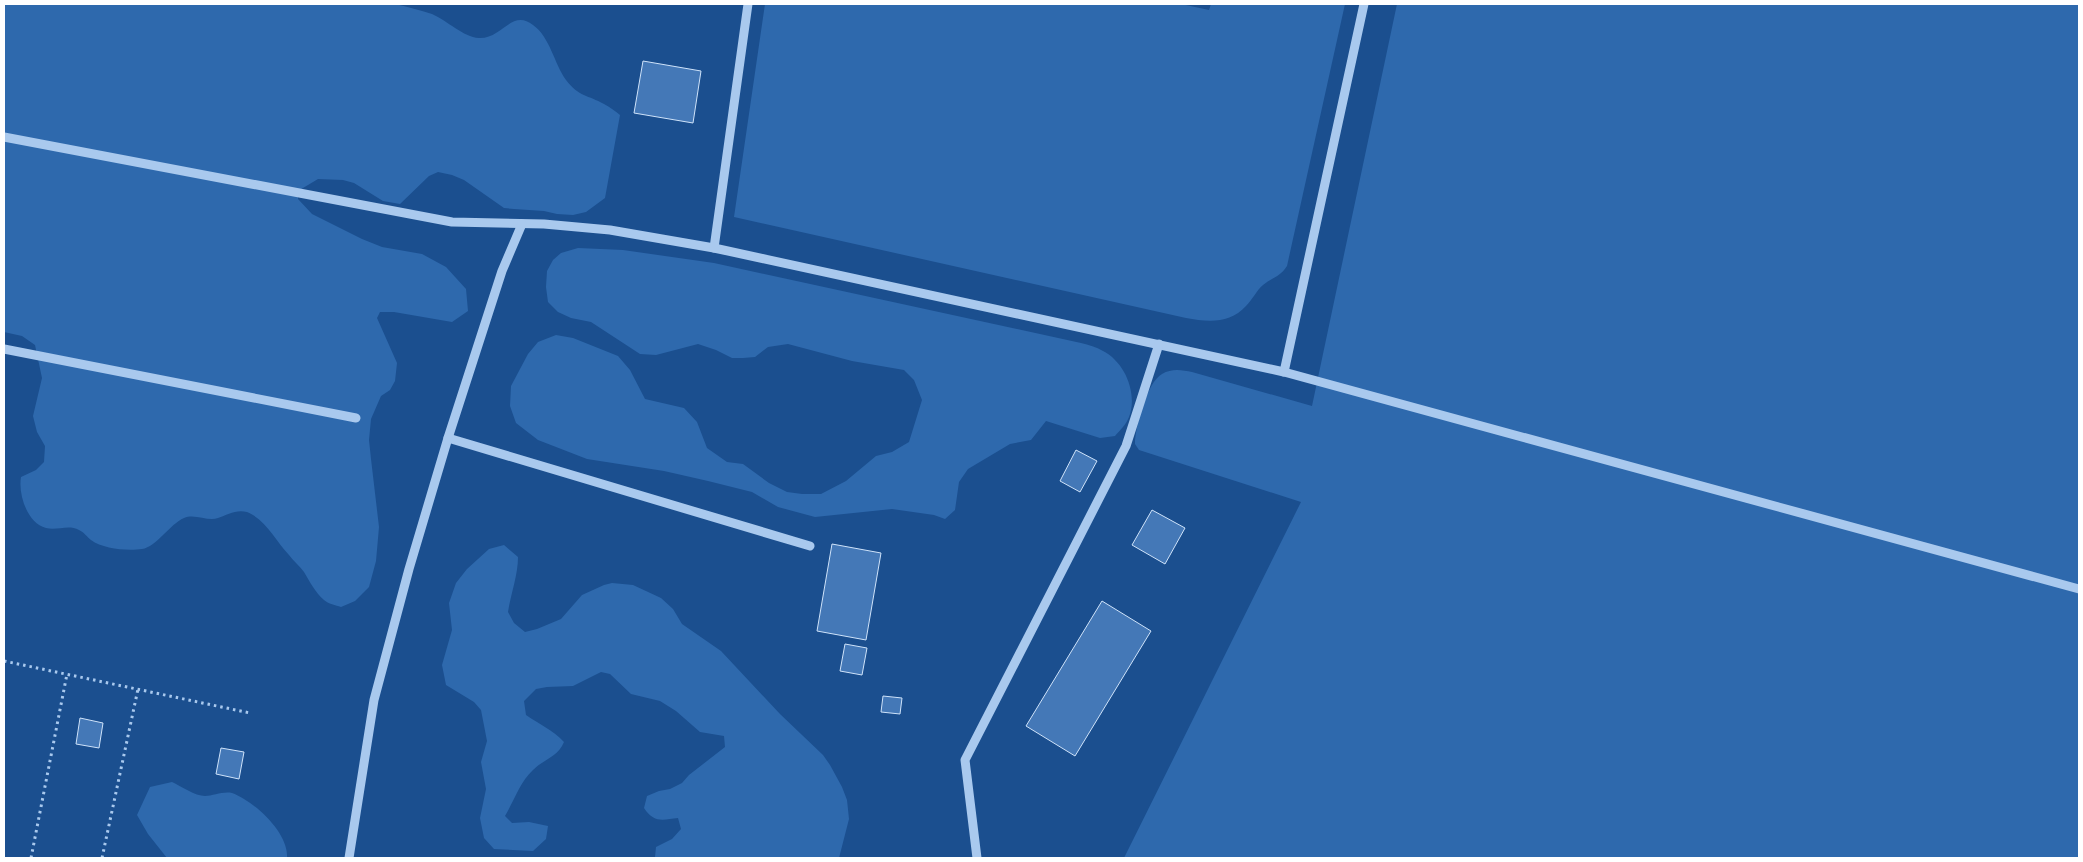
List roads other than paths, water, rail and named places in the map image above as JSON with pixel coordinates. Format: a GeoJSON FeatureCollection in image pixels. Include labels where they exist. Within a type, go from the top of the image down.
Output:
{"type":"FeatureCollection","features":[{"type":"Feature","properties":{"kind":"lane"},"geometry":{"type":"LineString","coordinates":[[714,248],[748,4]]}},
{"type":"Feature","properties":{"kind":"lane"},"geometry":{"type":"LineString","coordinates":[[1284,372],[1364,4]]}},
{"type":"Feature","properties":{"kind":"lane"},"geometry":{"type":"LineString","coordinates":[[4,137],[452,222],[522,224],[610,230],[714,248],[1158,344],[1284,372],[2079,589]]}},
{"type":"Feature","properties":{"kind":"lane"},"geometry":{"type":"LineString","coordinates":[[349,858],[374,700],[409,569],[448,438],[502,271],[522,224]]}},
{"type":"Feature","properties":{"kind":"lane"},"geometry":{"type":"LineString","coordinates":[[977,858],[965,760],[1126,446],[1158,344]]}},
{"type":"Feature","properties":{"kind":"lane"},"geometry":{"type":"LineString","coordinates":[[4,349],[356,418]]}},
{"type":"Feature","properties":{"kind":"lane"},"geometry":{"type":"LineString","coordinates":[[448,438],[810,546]]}}]}
